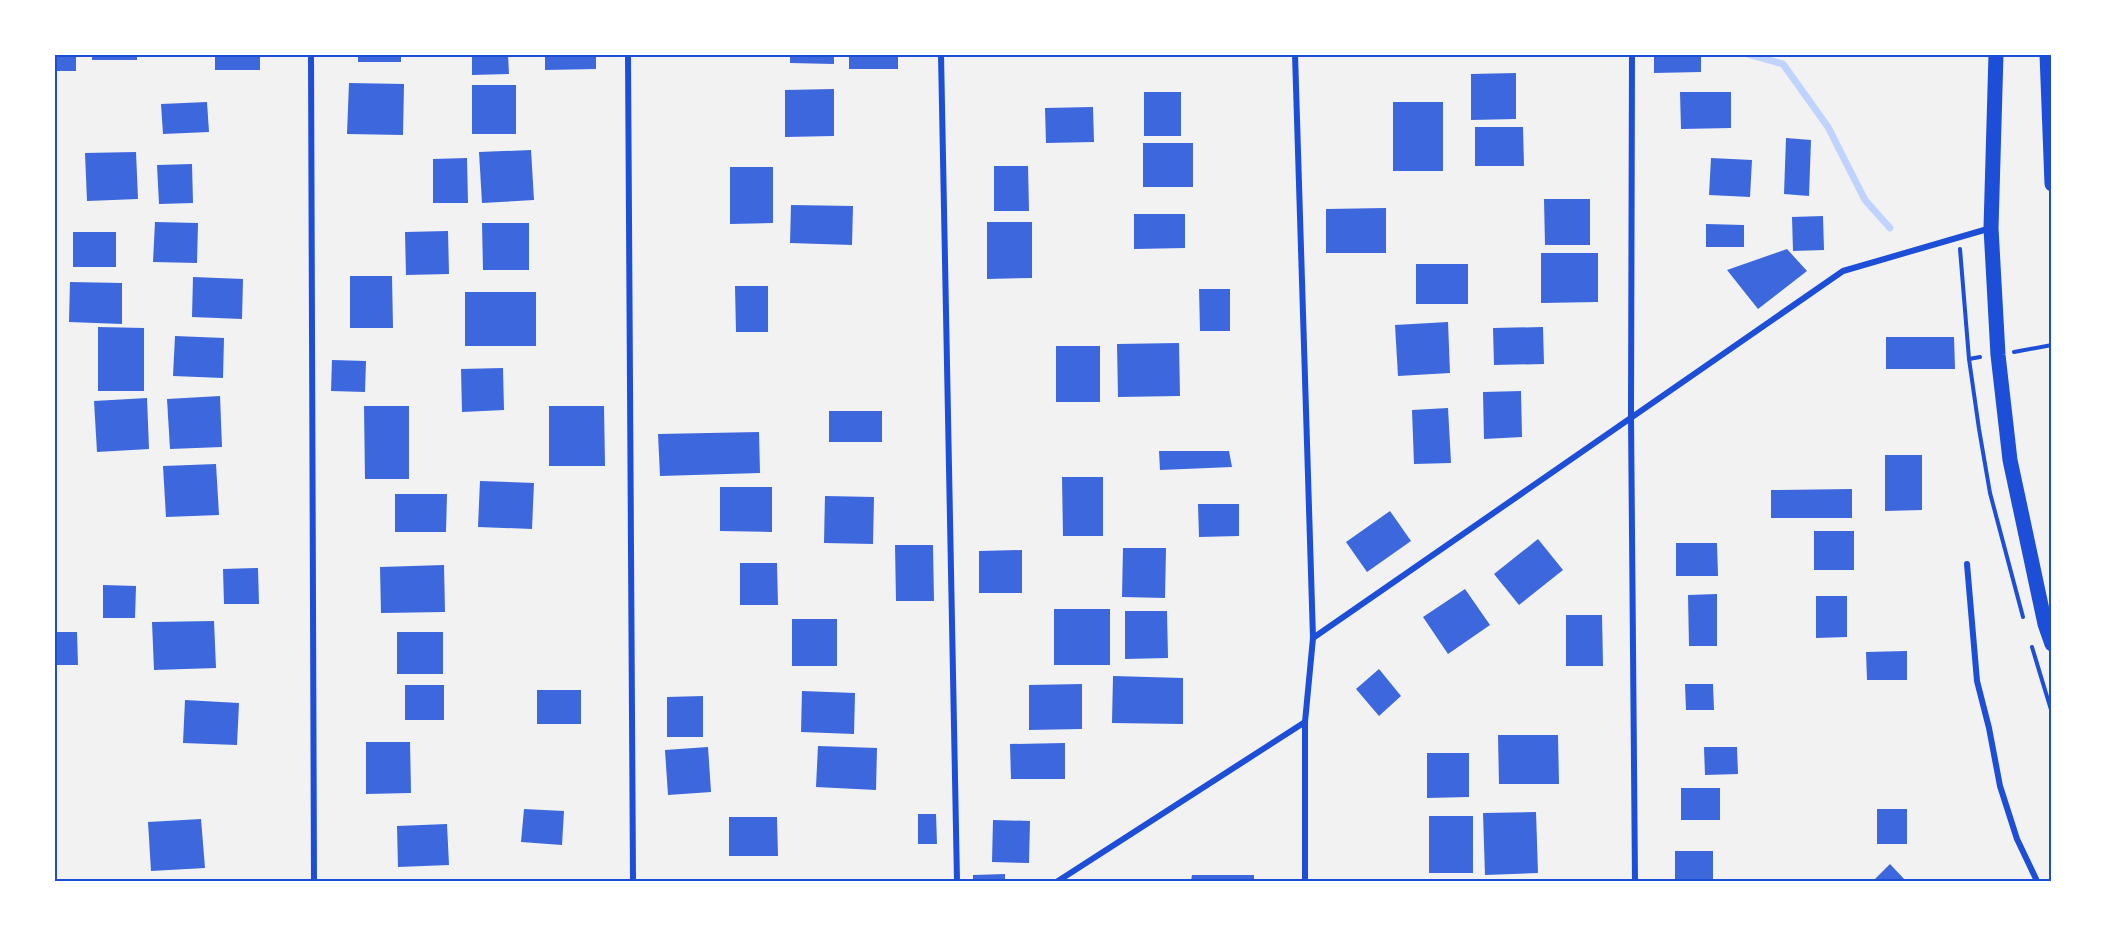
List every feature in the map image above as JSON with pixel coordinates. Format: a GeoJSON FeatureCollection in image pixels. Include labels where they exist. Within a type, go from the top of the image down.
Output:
{"type":"FeatureCollection","features":[{"type":"Feature","properties":{"kind":"main road"},"geometry":{"type":"LineString","coordinates":[[1996,54],[1991,228],[1998,355],[2010,460],[2045,624],[2052,644]]}},
{"type":"Feature","properties":{"kind":"main road"},"geometry":{"type":"LineString","coordinates":[[2047,54],[2052,184]]}},
{"type":"Feature","properties":{"kind":"street"},"geometry":{"type":"LineString","coordinates":[[311,54],[314,881]]}},
{"type":"Feature","properties":{"kind":"street"},"geometry":{"type":"LineString","coordinates":[[628,54],[633,881]]}},
{"type":"Feature","properties":{"kind":"street"},"geometry":{"type":"LineString","coordinates":[[941,54],[957,881]]}},
{"type":"Feature","properties":{"kind":"street"},"geometry":{"type":"LineString","coordinates":[[1295,54],[1313,638],[1305,722],[1305,881]]}},
{"type":"Feature","properties":{"kind":"street"},"geometry":{"type":"LineString","coordinates":[[1632,54],[1631,416],[1635,881]]}},
{"type":"Feature","properties":{"kind":"street"},"geometry":{"type":"LineString","coordinates":[[1313,638],[1843,271],[1991,228]]}},
{"type":"Feature","properties":{"kind":"street"},"geometry":{"type":"LineString","coordinates":[[1967,564],[1977,681],[2000,786],[2017,839],[2037,881]]}},
{"type":"Feature","properties":{"kind":"street"},"geometry":{"type":"LineString","coordinates":[[1058,881],[1305,722]]}},
{"type":"Feature","properties":{"kind":"path"},"geometry":{"type":"LineString","coordinates":[[1959,237],[1970,359]]}},
{"type":"Feature","properties":{"kind":"building"},"geometry":{"type":"Polygon","coordinates":[[[54,54],[76,54],[76,71],[54,71],[54,54]]]}},
{"type":"Feature","properties":{"kind":"building"},"geometry":{"type":"Polygon","coordinates":[[[92,54],[137,54],[137,60],[92,60],[92,54]]]}},
{"type":"Feature","properties":{"kind":"building"},"geometry":{"type":"Polygon","coordinates":[[[215,54],[260,54],[260,70],[215,70],[215,54]]]}},
{"type":"Feature","properties":{"kind":"building"},"geometry":{"type":"Polygon","coordinates":[[[358,54],[401,54],[401,62],[358,62],[358,54]]]}},
{"type":"Feature","properties":{"kind":"building"},"geometry":{"type":"Polygon","coordinates":[[[472,54],[508,54],[509,74],[472,75],[472,54]]]}},
{"type":"Feature","properties":{"kind":"building"},"geometry":{"type":"Polygon","coordinates":[[[545,54],[596,54],[596,69],[545,70],[545,54]]]}},
{"type":"Feature","properties":{"kind":"building"},"geometry":{"type":"Polygon","coordinates":[[[790,54],[834,54],[834,64],[790,63],[790,54]]]}},
{"type":"Feature","properties":{"kind":"building"},"geometry":{"type":"Polygon","coordinates":[[[849,54],[898,54],[898,69],[849,69],[849,54]]]}},
{"type":"Feature","properties":{"kind":"building"},"geometry":{"type":"Polygon","coordinates":[[[1405,54],[1457,54],[1457,57],[1405,57],[1405,54]]]}},
{"type":"Feature","properties":{"kind":"building"},"geometry":{"type":"Polygon","coordinates":[[[1547,54],[1597,54],[1597,57],[1547,57],[1547,54]]]}},
{"type":"Feature","properties":{"kind":"building"},"geometry":{"type":"Polygon","coordinates":[[[1654,54],[1701,54],[1701,72],[1654,73],[1654,54]]]}},
{"type":"Feature","properties":{"kind":"building"},"geometry":{"type":"Polygon","coordinates":[[[1516,73],[1516,119],[1471,120],[1471,74],[1516,73]]]}},
{"type":"Feature","properties":{"kind":"building"},"geometry":{"type":"Polygon","coordinates":[[[349,83],[404,84],[403,135],[347,134],[349,83]]]}},
{"type":"Feature","properties":{"kind":"building"},"geometry":{"type":"Polygon","coordinates":[[[472,85],[516,85],[516,134],[472,134],[472,85]]]}},
{"type":"Feature","properties":{"kind":"building"},"geometry":{"type":"Polygon","coordinates":[[[834,89],[834,136],[785,137],[785,90],[834,89]]]}},
{"type":"Feature","properties":{"kind":"building"},"geometry":{"type":"Polygon","coordinates":[[[1144,92],[1181,92],[1181,136],[1144,136],[1144,92]]]}},
{"type":"Feature","properties":{"kind":"building"},"geometry":{"type":"Polygon","coordinates":[[[1680,92],[1731,92],[1731,128],[1681,129],[1680,92]]]}},
{"type":"Feature","properties":{"kind":"building"},"geometry":{"type":"Polygon","coordinates":[[[207,102],[209,132],[163,134],[161,104],[207,102]]]}},
{"type":"Feature","properties":{"kind":"building"},"geometry":{"type":"Polygon","coordinates":[[[1393,102],[1443,102],[1443,171],[1393,171],[1393,102]]]}},
{"type":"Feature","properties":{"kind":"building"},"geometry":{"type":"Polygon","coordinates":[[[1093,107],[1094,142],[1046,143],[1045,108],[1093,107]]]}},
{"type":"Feature","properties":{"kind":"building"},"geometry":{"type":"Polygon","coordinates":[[[1475,127],[1523,127],[1524,166],[1475,166],[1475,127]]]}},
{"type":"Feature","properties":{"kind":"building"},"geometry":{"type":"Polygon","coordinates":[[[1786,138],[1811,140],[1809,196],[1784,194],[1786,138]]]}},
{"type":"Feature","properties":{"kind":"building"},"geometry":{"type":"Polygon","coordinates":[[[1143,143],[1193,143],[1193,187],[1143,187],[1143,143]]]}},
{"type":"Feature","properties":{"kind":"building"},"geometry":{"type":"Polygon","coordinates":[[[531,150],[534,200],[482,203],[479,152],[531,150]]]}},
{"type":"Feature","properties":{"kind":"building"},"geometry":{"type":"Polygon","coordinates":[[[136,152],[138,199],[87,201],[85,153],[136,152]]]}},
{"type":"Feature","properties":{"kind":"building"},"geometry":{"type":"Polygon","coordinates":[[[467,158],[468,203],[433,203],[433,159],[467,158]]]}},
{"type":"Feature","properties":{"kind":"building"},"geometry":{"type":"Polygon","coordinates":[[[1711,158],[1752,160],[1750,197],[1709,195],[1711,158]]]}},
{"type":"Feature","properties":{"kind":"building"},"geometry":{"type":"Polygon","coordinates":[[[192,164],[193,203],[159,204],[157,165],[192,164]]]}},
{"type":"Feature","properties":{"kind":"building"},"geometry":{"type":"Polygon","coordinates":[[[994,166],[1028,166],[1029,211],[994,211],[994,166]]]}},
{"type":"Feature","properties":{"kind":"building"},"geometry":{"type":"Polygon","coordinates":[[[730,167],[773,167],[773,223],[730,224],[730,167]]]}},
{"type":"Feature","properties":{"kind":"building"},"geometry":{"type":"Polygon","coordinates":[[[1544,199],[1590,199],[1590,245],[1545,245],[1544,199]]]}},
{"type":"Feature","properties":{"kind":"building"},"geometry":{"type":"Polygon","coordinates":[[[791,205],[853,206],[852,245],[790,243],[791,205]]]}},
{"type":"Feature","properties":{"kind":"building"},"geometry":{"type":"Polygon","coordinates":[[[1386,208],[1386,253],[1326,253],[1326,209],[1386,208]]]}},
{"type":"Feature","properties":{"kind":"building"},"geometry":{"type":"Polygon","coordinates":[[[1134,214],[1185,214],[1185,248],[1134,249],[1134,214]]]}},
{"type":"Feature","properties":{"kind":"building"},"geometry":{"type":"Polygon","coordinates":[[[1823,216],[1824,250],[1793,251],[1792,217],[1823,216]]]}},
{"type":"Feature","properties":{"kind":"building"},"geometry":{"type":"Polygon","coordinates":[[[155,222],[198,223],[197,263],[153,262],[155,222]]]}},
{"type":"Feature","properties":{"kind":"building"},"geometry":{"type":"Polygon","coordinates":[[[987,222],[1032,222],[1032,278],[987,279],[987,222]]]}},
{"type":"Feature","properties":{"kind":"building"},"geometry":{"type":"Polygon","coordinates":[[[482,223],[529,223],[529,270],[483,270],[482,223]]]}},
{"type":"Feature","properties":{"kind":"building"},"geometry":{"type":"Polygon","coordinates":[[[1706,224],[1744,225],[1744,247],[1706,247],[1706,224]]]}},
{"type":"Feature","properties":{"kind":"building"},"geometry":{"type":"Polygon","coordinates":[[[448,231],[449,274],[406,275],[405,232],[448,231]]]}},
{"type":"Feature","properties":{"kind":"building"},"geometry":{"type":"Polygon","coordinates":[[[73,232],[116,232],[116,267],[73,267],[73,232]]]}},
{"type":"Feature","properties":{"kind":"building"},"geometry":{"type":"Polygon","coordinates":[[[1787,249],[1807,271],[1758,309],[1727,270],[1787,249]]]}},
{"type":"Feature","properties":{"kind":"building"},"geometry":{"type":"Polygon","coordinates":[[[1541,253],[1598,253],[1598,302],[1541,303],[1541,253]]]}},
{"type":"Feature","properties":{"kind":"building"},"geometry":{"type":"Polygon","coordinates":[[[1416,264],[1468,264],[1468,304],[1416,304],[1416,264]]]}},
{"type":"Feature","properties":{"kind":"building"},"geometry":{"type":"Polygon","coordinates":[[[350,276],[392,276],[393,328],[350,328],[350,276]]]}},
{"type":"Feature","properties":{"kind":"building"},"geometry":{"type":"Polygon","coordinates":[[[193,277],[243,279],[242,319],[192,317],[193,277]]]}},
{"type":"Feature","properties":{"kind":"building"},"geometry":{"type":"Polygon","coordinates":[[[70,282],[122,283],[122,324],[69,322],[70,282]]]}},
{"type":"Feature","properties":{"kind":"building"},"geometry":{"type":"Polygon","coordinates":[[[735,286],[768,286],[768,332],[736,332],[735,286]]]}},
{"type":"Feature","properties":{"kind":"building"},"geometry":{"type":"Polygon","coordinates":[[[1199,289],[1230,289],[1230,331],[1200,331],[1199,289]]]}},
{"type":"Feature","properties":{"kind":"building"},"geometry":{"type":"Polygon","coordinates":[[[465,292],[536,292],[536,346],[465,346],[465,292]]]}},
{"type":"Feature","properties":{"kind":"building"},"geometry":{"type":"Polygon","coordinates":[[[1448,322],[1450,373],[1398,376],[1395,325],[1448,322]]]}},
{"type":"Feature","properties":{"kind":"building"},"geometry":{"type":"Polygon","coordinates":[[[98,327],[144,328],[144,391],[98,391],[98,327]]]}},
{"type":"Feature","properties":{"kind":"building"},"geometry":{"type":"Polygon","coordinates":[[[1543,327],[1544,364],[1494,365],[1493,328],[1543,327]]]}},
{"type":"Feature","properties":{"kind":"building"},"geometry":{"type":"Polygon","coordinates":[[[175,336],[224,338],[223,378],[173,376],[175,336]]]}},
{"type":"Feature","properties":{"kind":"building"},"geometry":{"type":"Polygon","coordinates":[[[1886,337],[1954,337],[1955,369],[1886,369],[1886,337]]]}},
{"type":"Feature","properties":{"kind":"building"},"geometry":{"type":"Polygon","coordinates":[[[1179,343],[1180,396],[1118,397],[1117,344],[1179,343]]]}},
{"type":"Feature","properties":{"kind":"building"},"geometry":{"type":"Polygon","coordinates":[[[1056,346],[1100,346],[1100,402],[1056,402],[1056,346]]]}},
{"type":"Feature","properties":{"kind":"building"},"geometry":{"type":"Polygon","coordinates":[[[332,360],[366,361],[365,392],[331,391],[332,360]]]}},
{"type":"Feature","properties":{"kind":"building"},"geometry":{"type":"Polygon","coordinates":[[[503,368],[504,410],[462,412],[461,369],[503,368]]]}},
{"type":"Feature","properties":{"kind":"building"},"geometry":{"type":"Polygon","coordinates":[[[1521,391],[1522,437],[1484,439],[1483,392],[1521,391]]]}},
{"type":"Feature","properties":{"kind":"building"},"geometry":{"type":"Polygon","coordinates":[[[220,396],[222,447],[170,449],[167,399],[220,396]]]}},
{"type":"Feature","properties":{"kind":"building"},"geometry":{"type":"Polygon","coordinates":[[[147,398],[149,449],[97,452],[94,401],[147,398]]]}},
{"type":"Feature","properties":{"kind":"building"},"geometry":{"type":"Polygon","coordinates":[[[364,406],[409,406],[409,479],[365,479],[364,406]]]}},
{"type":"Feature","properties":{"kind":"building"},"geometry":{"type":"Polygon","coordinates":[[[549,406],[604,406],[605,466],[549,466],[549,406]]]}},
{"type":"Feature","properties":{"kind":"building"},"geometry":{"type":"Polygon","coordinates":[[[1448,408],[1451,463],[1414,464],[1412,410],[1448,408]]]}},
{"type":"Feature","properties":{"kind":"building"},"geometry":{"type":"Polygon","coordinates":[[[829,411],[882,411],[882,442],[829,442],[829,411]]]}},
{"type":"Feature","properties":{"kind":"building"},"geometry":{"type":"Polygon","coordinates":[[[759,432],[760,473],[660,476],[658,434],[759,432]]]}},
{"type":"Feature","properties":{"kind":"building"},"geometry":{"type":"Polygon","coordinates":[[[1159,451],[1229,451],[1232,467],[1160,470],[1159,451]]]}},
{"type":"Feature","properties":{"kind":"building"},"geometry":{"type":"Polygon","coordinates":[[[1885,455],[1922,455],[1922,510],[1885,511],[1885,455]]]}},
{"type":"Feature","properties":{"kind":"building"},"geometry":{"type":"Polygon","coordinates":[[[216,464],[219,515],[166,517],[163,466],[216,464]]]}},
{"type":"Feature","properties":{"kind":"building"},"geometry":{"type":"Polygon","coordinates":[[[1062,477],[1103,477],[1103,536],[1063,536],[1062,477]]]}},
{"type":"Feature","properties":{"kind":"building"},"geometry":{"type":"Polygon","coordinates":[[[480,481],[534,483],[532,529],[478,527],[480,481]]]}},
{"type":"Feature","properties":{"kind":"building"},"geometry":{"type":"Polygon","coordinates":[[[720,487],[772,487],[772,532],[720,531],[720,487]]]}},
{"type":"Feature","properties":{"kind":"building"},"geometry":{"type":"Polygon","coordinates":[[[1852,489],[1852,518],[1771,518],[1771,490],[1852,489]]]}},
{"type":"Feature","properties":{"kind":"building"},"geometry":{"type":"Polygon","coordinates":[[[395,494],[447,494],[446,532],[395,532],[395,494]]]}},
{"type":"Feature","properties":{"kind":"building"},"geometry":{"type":"Polygon","coordinates":[[[825,496],[874,497],[873,544],[824,543],[825,496]]]}},
{"type":"Feature","properties":{"kind":"building"},"geometry":{"type":"Polygon","coordinates":[[[1198,504],[1239,504],[1239,536],[1199,537],[1198,504]]]}},
{"type":"Feature","properties":{"kind":"building"},"geometry":{"type":"Polygon","coordinates":[[[1390,511],[1411,541],[1367,572],[1346,542],[1390,511]]]}},
{"type":"Feature","properties":{"kind":"building"},"geometry":{"type":"Polygon","coordinates":[[[1814,531],[1854,531],[1854,570],[1814,570],[1814,531]]]}},
{"type":"Feature","properties":{"kind":"building"},"geometry":{"type":"Polygon","coordinates":[[[1538,539],[1563,570],[1519,605],[1494,574],[1538,539]]]}},
{"type":"Feature","properties":{"kind":"building"},"geometry":{"type":"Polygon","coordinates":[[[1676,543],[1717,543],[1718,576],[1676,576],[1676,543]]]}},
{"type":"Feature","properties":{"kind":"building"},"geometry":{"type":"Polygon","coordinates":[[[895,545],[933,545],[934,601],[896,601],[895,545]]]}},
{"type":"Feature","properties":{"kind":"building"},"geometry":{"type":"Polygon","coordinates":[[[1123,548],[1166,548],[1165,598],[1122,597],[1123,548]]]}},
{"type":"Feature","properties":{"kind":"building"},"geometry":{"type":"Polygon","coordinates":[[[1022,550],[1022,593],[979,593],[979,551],[1022,550]]]}},
{"type":"Feature","properties":{"kind":"building"},"geometry":{"type":"Polygon","coordinates":[[[740,563],[777,563],[778,605],[740,605],[740,563]]]}},
{"type":"Feature","properties":{"kind":"building"},"geometry":{"type":"Polygon","coordinates":[[[444,565],[445,612],[381,613],[380,567],[444,565]]]}},
{"type":"Feature","properties":{"kind":"building"},"geometry":{"type":"Polygon","coordinates":[[[258,568],[259,604],[224,604],[223,569],[258,568]]]}},
{"type":"Feature","properties":{"kind":"building"},"geometry":{"type":"Polygon","coordinates":[[[103,585],[136,586],[135,618],[103,618],[103,585]]]}},
{"type":"Feature","properties":{"kind":"building"},"geometry":{"type":"Polygon","coordinates":[[[1465,589],[1490,625],[1448,654],[1423,617],[1465,589]]]}},
{"type":"Feature","properties":{"kind":"building"},"geometry":{"type":"Polygon","coordinates":[[[1717,594],[1717,646],[1689,646],[1688,595],[1717,594]]]}},
{"type":"Feature","properties":{"kind":"building"},"geometry":{"type":"Polygon","coordinates":[[[1816,596],[1847,596],[1847,637],[1816,638],[1816,596]]]}},
{"type":"Feature","properties":{"kind":"building"},"geometry":{"type":"Polygon","coordinates":[[[1054,609],[1110,609],[1110,665],[1054,665],[1054,609]]]}},
{"type":"Feature","properties":{"kind":"building"},"geometry":{"type":"Polygon","coordinates":[[[1125,611],[1167,611],[1168,658],[1125,659],[1125,611]]]}},
{"type":"Feature","properties":{"kind":"building"},"geometry":{"type":"Polygon","coordinates":[[[1566,615],[1602,615],[1603,666],[1566,666],[1566,615]]]}},
{"type":"Feature","properties":{"kind":"building"},"geometry":{"type":"Polygon","coordinates":[[[792,619],[837,619],[837,666],[792,666],[792,619]]]}},
{"type":"Feature","properties":{"kind":"building"},"geometry":{"type":"Polygon","coordinates":[[[214,621],[216,668],[154,670],[152,622],[214,621]]]}},
{"type":"Feature","properties":{"kind":"building"},"geometry":{"type":"Polygon","coordinates":[[[54,632],[77,632],[78,665],[54,665],[54,632]]]}},
{"type":"Feature","properties":{"kind":"building"},"geometry":{"type":"Polygon","coordinates":[[[397,632],[443,632],[443,674],[397,674],[397,632]]]}},
{"type":"Feature","properties":{"kind":"building"},"geometry":{"type":"Polygon","coordinates":[[[1907,651],[1907,680],[1867,680],[1866,652],[1907,651]]]}},
{"type":"Feature","properties":{"kind":"building"},"geometry":{"type":"Polygon","coordinates":[[[1379,669],[1401,696],[1379,716],[1356,689],[1379,669]]]}},
{"type":"Feature","properties":{"kind":"building"},"geometry":{"type":"Polygon","coordinates":[[[1113,676],[1183,678],[1183,724],[1112,723],[1113,676]]]}},
{"type":"Feature","properties":{"kind":"building"},"geometry":{"type":"Polygon","coordinates":[[[1082,684],[1082,729],[1029,730],[1029,685],[1082,684]]]}},
{"type":"Feature","properties":{"kind":"building"},"geometry":{"type":"Polygon","coordinates":[[[1685,684],[1713,684],[1714,710],[1686,710],[1685,684]]]}},
{"type":"Feature","properties":{"kind":"building"},"geometry":{"type":"Polygon","coordinates":[[[405,685],[444,685],[444,720],[405,720],[405,685]]]}},
{"type":"Feature","properties":{"kind":"building"},"geometry":{"type":"Polygon","coordinates":[[[537,690],[581,690],[581,724],[537,724],[537,690]]]}},
{"type":"Feature","properties":{"kind":"building"},"geometry":{"type":"Polygon","coordinates":[[[802,691],[855,693],[854,734],[801,732],[802,691]]]}},
{"type":"Feature","properties":{"kind":"building"},"geometry":{"type":"Polygon","coordinates":[[[703,696],[703,737],[667,737],[667,697],[703,696]]]}},
{"type":"Feature","properties":{"kind":"building"},"geometry":{"type":"Polygon","coordinates":[[[185,700],[239,703],[237,745],[183,743],[185,700]]]}},
{"type":"Feature","properties":{"kind":"building"},"geometry":{"type":"Polygon","coordinates":[[[1498,735],[1558,735],[1559,784],[1499,784],[1498,735]]]}},
{"type":"Feature","properties":{"kind":"building"},"geometry":{"type":"Polygon","coordinates":[[[366,742],[410,742],[411,793],[366,794],[366,742]]]}},
{"type":"Feature","properties":{"kind":"building"},"geometry":{"type":"Polygon","coordinates":[[[1065,743],[1065,779],[1011,779],[1010,744],[1065,743]]]}},
{"type":"Feature","properties":{"kind":"building"},"geometry":{"type":"Polygon","coordinates":[[[818,746],[877,748],[876,790],[816,787],[818,746]]]}},
{"type":"Feature","properties":{"kind":"building"},"geometry":{"type":"Polygon","coordinates":[[[708,747],[711,792],[668,795],[665,750],[708,747]]]}},
{"type":"Feature","properties":{"kind":"building"},"geometry":{"type":"Polygon","coordinates":[[[1704,747],[1737,747],[1738,774],[1705,775],[1704,747]]]}},
{"type":"Feature","properties":{"kind":"building"},"geometry":{"type":"Polygon","coordinates":[[[1427,753],[1469,753],[1469,797],[1427,798],[1427,753]]]}},
{"type":"Feature","properties":{"kind":"building"},"geometry":{"type":"Polygon","coordinates":[[[1681,788],[1720,788],[1720,820],[1681,820],[1681,788]]]}},
{"type":"Feature","properties":{"kind":"building"},"geometry":{"type":"Polygon","coordinates":[[[524,809],[564,811],[562,845],[521,842],[524,809]]]}},
{"type":"Feature","properties":{"kind":"building"},"geometry":{"type":"Polygon","coordinates":[[[1877,809],[1907,809],[1907,844],[1877,844],[1877,809]]]}},
{"type":"Feature","properties":{"kind":"building"},"geometry":{"type":"Polygon","coordinates":[[[1536,812],[1538,873],[1485,875],[1483,813],[1536,812]]]}},
{"type":"Feature","properties":{"kind":"building"},"geometry":{"type":"Polygon","coordinates":[[[918,814],[936,814],[937,844],[918,844],[918,814]]]}},
{"type":"Feature","properties":{"kind":"building"},"geometry":{"type":"Polygon","coordinates":[[[1429,816],[1473,816],[1473,873],[1429,873],[1429,816]]]}},
{"type":"Feature","properties":{"kind":"building"},"geometry":{"type":"Polygon","coordinates":[[[729,817],[777,817],[778,856],[729,856],[729,817]]]}},
{"type":"Feature","properties":{"kind":"building"},"geometry":{"type":"Polygon","coordinates":[[[201,819],[205,868],[151,871],[148,822],[201,819]]]}},
{"type":"Feature","properties":{"kind":"building"},"geometry":{"type":"Polygon","coordinates":[[[993,820],[1030,821],[1029,863],[992,862],[993,820]]]}},
{"type":"Feature","properties":{"kind":"building"},"geometry":{"type":"Polygon","coordinates":[[[447,824],[449,865],[398,867],[397,826],[447,824]]]}},
{"type":"Feature","properties":{"kind":"building"},"geometry":{"type":"Polygon","coordinates":[[[1675,851],[1713,851],[1713,881],[1675,881],[1675,851]]]}},
{"type":"Feature","properties":{"kind":"building"},"geometry":{"type":"Polygon","coordinates":[[[1890,864],[1906,881],[1873,881],[1890,864]]]}},
{"type":"Feature","properties":{"kind":"building"},"geometry":{"type":"Polygon","coordinates":[[[1005,874],[1005,881],[973,881],[973,875],[1005,874]]]}},
{"type":"Feature","properties":{"kind":"building"},"geometry":{"type":"Polygon","coordinates":[[[1192,875],[1254,875],[1254,881],[1191,881],[1192,875]]]}},
{"type":"Feature","properties":{"kind":"building"},"geometry":{"type":"Polygon","coordinates":[[[1554,879],[1610,879],[1610,881],[1554,881],[1554,879]]]}},
{"type":"Feature","properties":{"kind":"waterway"},"geometry":{"type":"LineString","coordinates":[[1747,54],[1783,64],[1828,127],[1865,200],[1890,228]]}}]}
